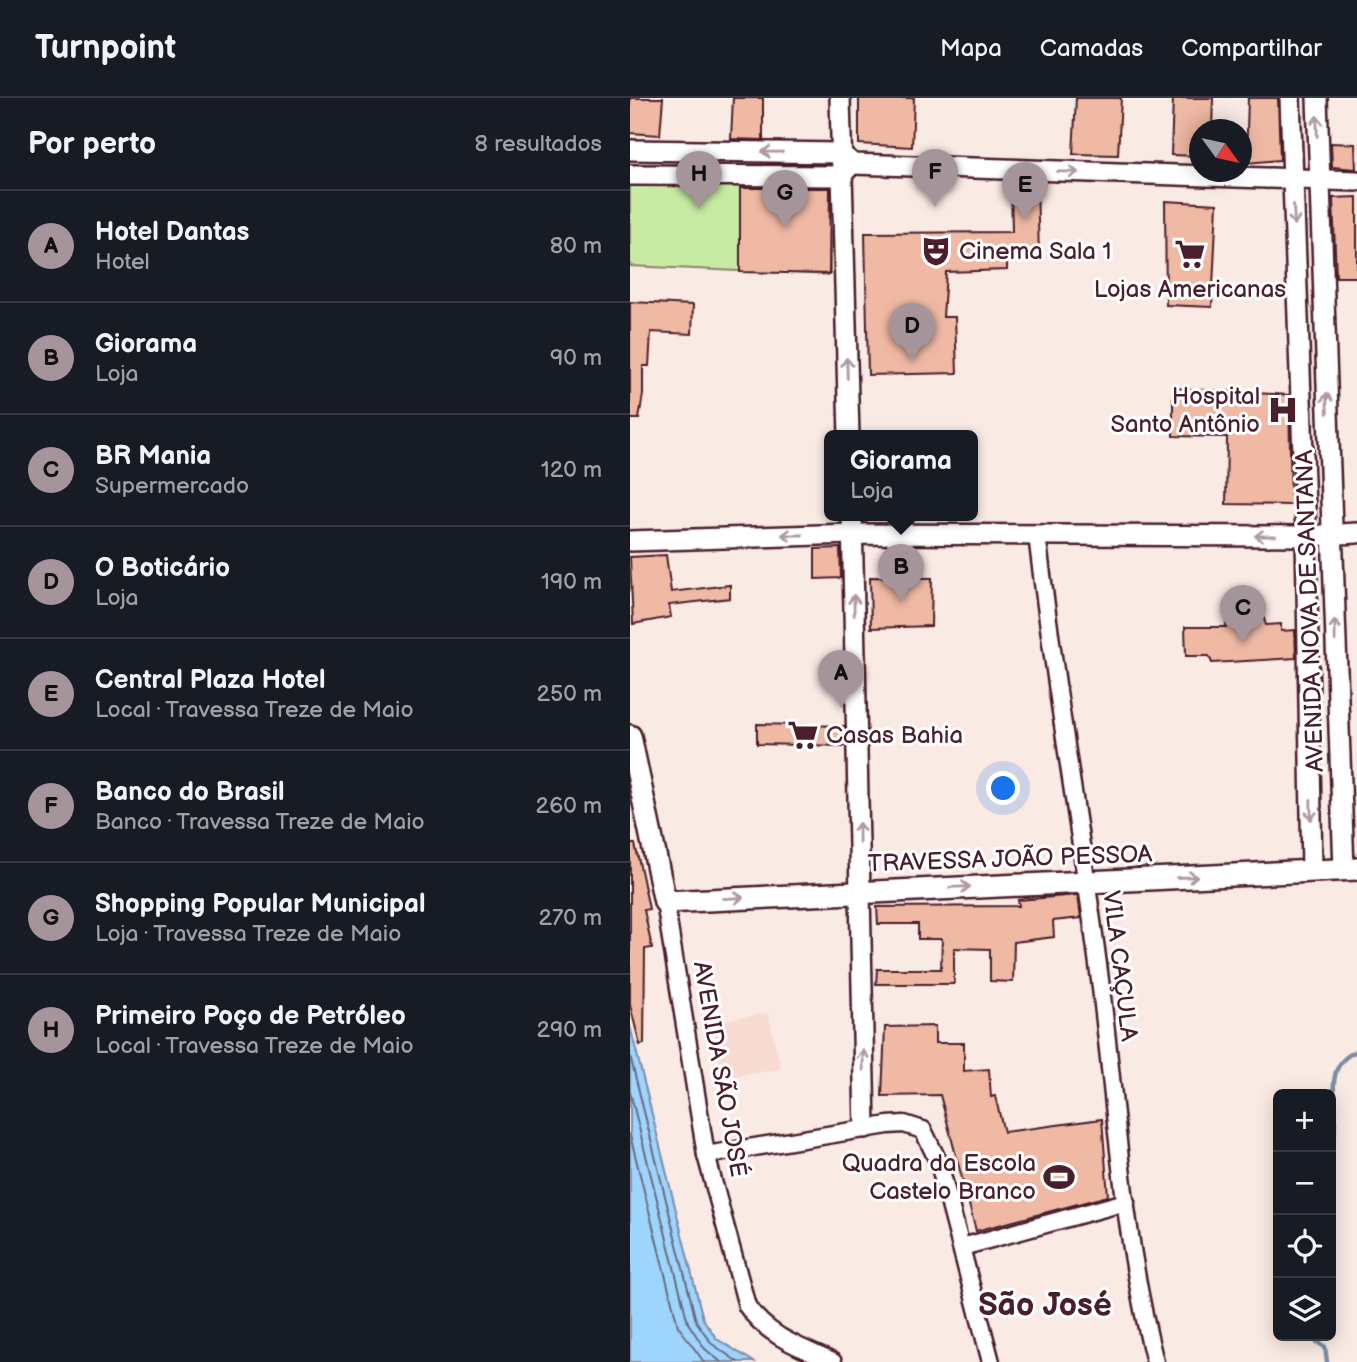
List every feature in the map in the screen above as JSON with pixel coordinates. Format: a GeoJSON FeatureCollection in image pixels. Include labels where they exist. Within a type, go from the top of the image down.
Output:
{"type":"FeatureCollection","features":[{"type":"Feature","properties":{"kind":"main road","name":"AVENIDA SÃO JOSÉ"},"geometry":{"type":"LineString","coordinates":[[630,736],[664,902]]}},
{"type":"Feature","properties":{"kind":"main road","name":"TRAVESSA JOÃO PESSOA"},"geometry":{"type":"LineString","coordinates":[[664,902],[1350,869]]}},
{"type":"Feature","properties":{"kind":"street"},"geometry":{"type":"LineString","coordinates":[[840,98],[845,164],[849,430]]}},
{"type":"Feature","properties":{"kind":"street","name":"AVENIDA NOVA DE SANTANA"},"geometry":{"type":"LineString","coordinates":[[1290,98],[1306,536],[1312,871]]}},
{"type":"Feature","properties":{"kind":"street","name":"AVENIDA NOVA DE SANTANA"},"geometry":{"type":"LineString","coordinates":[[1317,98],[1333,534],[1335,668],[1350,869]]}},
{"type":"Feature","properties":{"kind":"street"},"geometry":{"type":"LineString","coordinates":[[630,150],[722,152],[845,164],[1357,181]]}},
{"type":"Feature","properties":{"kind":"street"},"geometry":{"type":"LineString","coordinates":[[722,152],[723,175]]}},
{"type":"Feature","properties":{"kind":"street"},"geometry":{"type":"LineString","coordinates":[[630,174],[723,175],[845,164]]}},
{"type":"Feature","properties":{"kind":"street"},"geometry":{"type":"LineString","coordinates":[[1297,279],[1322,278]]}},
{"type":"Feature","properties":{"kind":"street"},"geometry":{"type":"LineString","coordinates":[[1299,343],[1325,342]]}},
{"type":"Feature","properties":{"kind":"street"},"geometry":{"type":"LineString","coordinates":[[630,541],[852,525],[1037,534],[1306,536],[1357,533]]}},
{"type":"Feature","properties":{"kind":"street"},"geometry":{"type":"LineString","coordinates":[[852,525],[865,1128]]}},
{"type":"Feature","properties":{"kind":"street","name":"VILA CAÇULA"},"geometry":{"type":"LineString","coordinates":[[1037,534],[1047,626],[1087,882],[1136,1276],[1155,1362]]}},
{"type":"Feature","properties":{"kind":"street"},"geometry":{"type":"LineString","coordinates":[[1308,668],[1335,668]]}},
{"type":"Feature","properties":{"kind":"street","name":"AVENIDA SÃO JOSÉ"},"geometry":{"type":"LineString","coordinates":[[664,902],[706,1155],[747,1306],[758,1323],[779,1338],[833,1362]]}},
{"type":"Feature","properties":{"kind":"street"},"geometry":{"type":"LineString","coordinates":[[706,1155],[865,1128],[904,1124],[915,1126],[929,1137],[962,1247],[991,1362]]}},
{"type":"Feature","properties":{"kind":"street"},"geometry":{"type":"LineString","coordinates":[[962,1247],[1126,1202]]}},
{"type":"Feature","properties":{"kind":"shaded area"},"geometry":{"type":"Polygon","coordinates":[[[768,1013],[781,1069],[723,1078],[714,1022],[768,1013]]]}},
{"type":"Feature","properties":{"kind":"green space"},"geometry":{"type":"Polygon","coordinates":[[[630,182],[831,183],[830,275],[630,266],[630,182]]]}},
{"type":"Feature","properties":{"kind":"water"},"geometry":{"type":"Polygon","coordinates":[[[630,1026],[703,1319],[717,1339],[754,1362],[630,1362],[630,1026]]]}},
{"type":"Feature","properties":{"kind":"building"},"geometry":{"type":"Polygon","coordinates":[[[630,98],[663,98],[660,135],[630,133],[630,98]]]}},
{"type":"Feature","properties":{"kind":"building"},"geometry":{"type":"Polygon","coordinates":[[[733,98],[763,98],[763,140],[731,139],[733,98]]]}},
{"type":"Feature","properties":{"kind":"building"},"geometry":{"type":"Polygon","coordinates":[[[859,98],[914,98],[912,147],[859,144],[859,98]]]}},
{"type":"Feature","properties":{"kind":"building"},"geometry":{"type":"Polygon","coordinates":[[[1076,98],[1121,98],[1118,155],[1073,154],[1076,98]]]}},
{"type":"Feature","properties":{"kind":"building"},"geometry":{"type":"Polygon","coordinates":[[[1173,98],[1213,98],[1212,119],[1189,119],[1189,156],[1171,155],[1173,98]]]}},
{"type":"Feature","properties":{"kind":"building"},"geometry":{"type":"Polygon","coordinates":[[[1248,98],[1278,98],[1280,160],[1252,162],[1252,119],[1247,119],[1248,98]]]}},
{"type":"Feature","properties":{"kind":"building"},"geometry":{"type":"Polygon","coordinates":[[[1331,143],[1355,144],[1356,169],[1332,167],[1331,143]]]}},
{"type":"Feature","properties":{"kind":"building"},"geometry":{"type":"Polygon","coordinates":[[[1011,185],[1037,185],[1039,255],[1007,256],[1007,270],[946,272],[943,317],[955,317],[957,373],[868,375],[865,233],[1012,232],[1011,185]]]}},
{"type":"Feature","properties":{"kind":"building"},"geometry":{"type":"Polygon","coordinates":[[[740,188],[830,188],[829,274],[740,272],[740,188]]]}},
{"type":"Feature","properties":{"kind":"building"},"geometry":{"type":"Polygon","coordinates":[[[1357,197],[1357,277],[1336,277],[1333,198],[1357,197]]]}},
{"type":"Feature","properties":{"kind":"building","name":"Lojas Americanas"},"geometry":{"type":"Polygon","coordinates":[[[1165,201],[1217,204],[1212,307],[1166,305],[1165,201]]]}},
{"type":"Feature","properties":{"kind":"building"},"geometry":{"type":"Polygon","coordinates":[[[630,302],[693,305],[692,334],[651,332],[649,366],[643,366],[643,394],[639,419],[630,419],[630,302]]]}},
{"type":"Feature","properties":{"kind":"building"},"geometry":{"type":"Polygon","coordinates":[[[1173,388],[1289,395],[1291,505],[1226,504],[1227,437],[1173,436],[1173,388]]]}},
{"type":"Feature","properties":{"kind":"building"},"geometry":{"type":"Polygon","coordinates":[[[840,548],[841,578],[815,579],[815,549],[840,548]]]}},
{"type":"Feature","properties":{"kind":"building"},"geometry":{"type":"Polygon","coordinates":[[[666,555],[671,592],[730,585],[730,598],[669,605],[671,617],[633,624],[630,557],[666,555]]]}},
{"type":"Feature","properties":{"kind":"building"},"geometry":{"type":"Polygon","coordinates":[[[870,577],[932,578],[931,626],[871,628],[870,577]]]}},
{"type":"Feature","properties":{"kind":"building"},"geometry":{"type":"Polygon","coordinates":[[[1263,616],[1266,625],[1281,624],[1281,631],[1295,630],[1296,658],[1212,663],[1209,656],[1186,656],[1185,627],[1226,627],[1227,617],[1263,616]]]}},
{"type":"Feature","properties":{"kind":"building","name":"Casas Bahia"},"geometry":{"type":"Polygon","coordinates":[[[757,724],[844,726],[845,746],[757,744],[757,724]]]}},
{"type":"Feature","properties":{"kind":"building"},"geometry":{"type":"Polygon","coordinates":[[[630,844],[635,844],[642,875],[649,909],[644,910],[652,948],[645,949],[644,1044],[640,1045],[630,1005],[630,844]]]}},
{"type":"Feature","properties":{"kind":"building"},"geometry":{"type":"Polygon","coordinates":[[[1078,895],[1081,918],[1053,921],[1054,937],[1014,942],[1013,982],[990,981],[990,949],[954,948],[954,984],[876,984],[877,969],[941,969],[942,939],[918,939],[918,924],[878,924],[877,907],[1019,906],[1018,900],[1078,895]]]}},
{"type":"Feature","properties":{"kind":"building"},"geometry":{"type":"Polygon","coordinates":[[[935,1026],[935,1043],[964,1043],[964,1071],[989,1069],[991,1097],[995,1096],[1004,1132],[1102,1119],[1108,1196],[976,1231],[940,1095],[882,1096],[885,1027],[935,1026]]]}},
{"type":"Feature","properties":{"kind":"waterway"},"geometry":{"type":"LineString","coordinates":[[1334,1089],[1337,1068],[1345,1058],[1357,1051]]}},
{"type":"Feature","properties":{"kind":"waterway"},"geometry":{"type":"LineString","coordinates":[[1316,1341],[1325,1347],[1327,1362]]}},
{"type":"Feature","properties":{"kind":"place","name":"Banco do Brasil"},"geometry":{"type":"Point","coordinates":[935,207]}},
{"type":"Feature","properties":{"kind":"place","name":"Primeiro Poço de Petróleo"},"geometry":{"type":"Point","coordinates":[699,209]}},
{"type":"Feature","properties":{"kind":"place","name":"Central Plaza Hotel"},"geometry":{"type":"Point","coordinates":[1025,220]}},
{"type":"Feature","properties":{"kind":"place","name":"Shopping Popular Municipal"},"geometry":{"type":"Point","coordinates":[785,228]}},
{"type":"Feature","properties":{"kind":"place","name":"Cinema Sala 1"},"geometry":{"type":"Point","coordinates":[936,251]}},
{"type":"Feature","properties":{"kind":"place","name":"Lojas Americanas"},"geometry":{"type":"Point","coordinates":[1190,254]}},
{"type":"Feature","properties":{"kind":"place","name":"O Boticário"},"geometry":{"type":"Point","coordinates":[912,361]}},
{"type":"Feature","properties":{"kind":"place","name":"Hospital Santo Antônio"},"geometry":{"type":"Point","coordinates":[1283,410]}},
{"type":"Feature","properties":{"kind":"place","name":"Giorama"},"geometry":{"type":"Point","coordinates":[901,602]}},
{"type":"Feature","properties":{"kind":"place","name":"BR Mania"},"geometry":{"type":"Point","coordinates":[1243,643]}},
{"type":"Feature","properties":{"kind":"place","name":"Hotel Dantas"},"geometry":{"type":"Point","coordinates":[841,708]}},
{"type":"Feature","properties":{"kind":"place","name":"Casas Bahia"},"geometry":{"type":"Point","coordinates":[803,735]}},
{"type":"Feature","properties":{"kind":"place","name":"Quadra da Escola Castelo Branco"},"geometry":{"type":"Point","coordinates":[1059,1177]}},
{"type":"Feature","properties":{"kind":"district","name":"São José"},"geometry":{"type":"Point","coordinates":[1045,1305]}}]}
